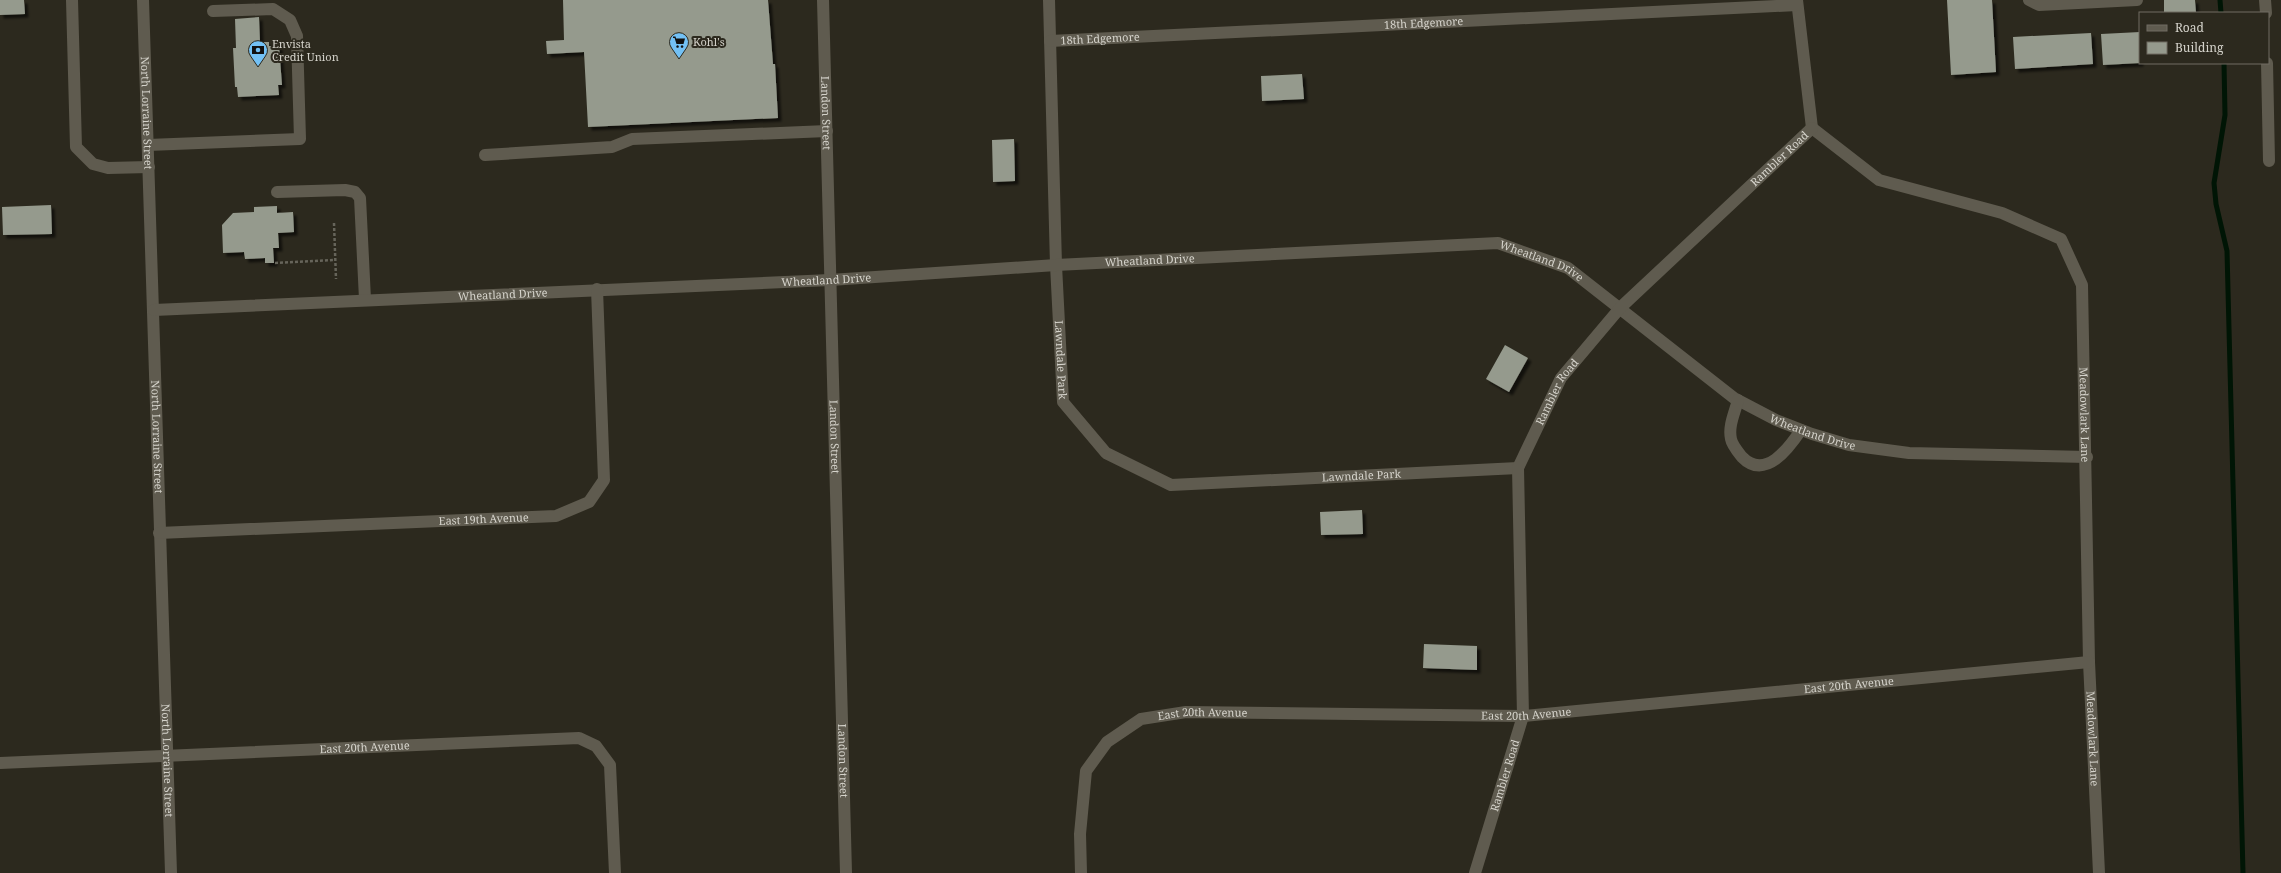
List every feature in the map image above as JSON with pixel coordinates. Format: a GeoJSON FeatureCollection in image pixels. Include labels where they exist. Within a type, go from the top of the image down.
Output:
{"type":"FeatureCollection","features":[{"type":"Feature","properties":{"kind":"street"},"geometry":{"type":"LineString","coordinates":[[72,0],[76,147],[93,164],[108,168],[149,166]]}},
{"type":"Feature","properties":{"kind":"street","name":"North Lorraine Street"},"geometry":{"type":"LineString","coordinates":[[143,0],[171,873]]}},
{"type":"Feature","properties":{"kind":"street","name":"Landon Street"},"geometry":{"type":"LineString","coordinates":[[823,0],[846,873]]}},
{"type":"Feature","properties":{"kind":"street","name":"Lawndale Park"},"geometry":{"type":"LineString","coordinates":[[1049,0],[1056,265],[1063,402],[1106,453],[1171,485],[1518,468]]}},
{"type":"Feature","properties":{"kind":"street"},"geometry":{"type":"LineString","coordinates":[[2029,0],[2039,5],[2137,0]]}},
{"type":"Feature","properties":{"kind":"street"},"geometry":{"type":"LineString","coordinates":[[2265,0],[2266,12]]}},
{"type":"Feature","properties":{"kind":"street","name":"18th Edgemore"},"geometry":{"type":"LineString","coordinates":[[1050,41],[1797,2]]}},
{"type":"Feature","properties":{"kind":"street","name":"Rambler Road"},"geometry":{"type":"LineString","coordinates":[[1475,873],[1523,716],[1518,468],[1561,378],[1620,308],[1812,128],[1797,2]]}},
{"type":"Feature","properties":{"kind":"street"},"geometry":{"type":"LineString","coordinates":[[148,145],[300,139],[297,36],[290,20],[273,9],[213,11]]}},
{"type":"Feature","properties":{"kind":"street"},"geometry":{"type":"LineString","coordinates":[[2266,64],[2269,161]]}},
{"type":"Feature","properties":{"kind":"street","name":"Meadowlark Lane"},"geometry":{"type":"LineString","coordinates":[[1812,128],[1879,180],[2002,213],[2061,239],[2082,285],[2087,457],[2089,662],[2099,873]]}},
{"type":"Feature","properties":{"kind":"street"},"geometry":{"type":"LineString","coordinates":[[485,154],[612,147],[632,139],[827,131]]}},
{"type":"Feature","properties":{"kind":"street"},"geometry":{"type":"LineString","coordinates":[[276,192],[345,190],[355,192],[360,198],[365,299]]}},
{"type":"Feature","properties":{"kind":"street","name":"Wheatland Drive"},"geometry":{"type":"LineString","coordinates":[[154,310],[365,299],[830,280],[1056,265],[1498,243],[1568,268],[1738,400],[1800,430],[1849,445],[1909,453],[2087,457]]}},
{"type":"Feature","properties":{"kind":"street","name":"East 19th Avenue"},"geometry":{"type":"LineString","coordinates":[[159,533],[556,516],[590,502],[604,480],[597,289]]}},
{"type":"Feature","properties":{"kind":"street"},"geometry":{"type":"LineString","coordinates":[[1738,400],[1730,429],[1731,439],[1737,451],[1745,460],[1753,464],[1770,463],[1780,458],[1788,449],[1800,430]]}},
{"type":"Feature","properties":{"kind":"street","name":"East 20th Avenue"},"geometry":{"type":"LineString","coordinates":[[1081,873],[1080,834],[1086,771],[1107,742],[1141,719],[1186,712],[1523,716],[2089,662]]}},
{"type":"Feature","properties":{"kind":"street","name":"East 20th Avenue"},"geometry":{"type":"LineString","coordinates":[[0,763],[579,738],[596,746],[610,764],[615,873]]}},
{"type":"Feature","properties":{"kind":"path"},"geometry":{"type":"LineString","coordinates":[[334,223],[336,279]]}},
{"type":"Feature","properties":{"kind":"path"},"geometry":{"type":"LineString","coordinates":[[275,263],[335,260]]}},
{"type":"Feature","properties":{"kind":"building"},"geometry":{"type":"Polygon","coordinates":[[[0,0],[24,0],[25,14],[0,15],[0,0]]]}},
{"type":"Feature","properties":{"kind":"building","name":"Kohl's"},"geometry":{"type":"Polygon","coordinates":[[[563,0],[768,0],[773,64],[775,64],[778,118],[588,127],[584,52],[547,54],[546,41],[564,40],[563,0]]]}},
{"type":"Feature","properties":{"kind":"building"},"geometry":{"type":"Polygon","coordinates":[[[1947,0],[1992,0],[1996,72],[1951,75],[1947,0]]]}},
{"type":"Feature","properties":{"kind":"building"},"geometry":{"type":"Polygon","coordinates":[[[2164,0],[2195,0],[2196,12],[2164,12],[2164,0]]]}},
{"type":"Feature","properties":{"kind":"building","name":"Envista Credit Union"},"geometry":{"type":"Polygon","coordinates":[[[259,17],[260,42],[269,42],[269,46],[279,46],[282,85],[278,85],[279,95],[238,97],[237,87],[235,87],[233,48],[236,48],[235,19],[259,17]]]}},
{"type":"Feature","properties":{"kind":"building"},"geometry":{"type":"Polygon","coordinates":[[[2139,32],[2139,63],[2103,65],[2101,34],[2139,32]]]}},
{"type":"Feature","properties":{"kind":"building"},"geometry":{"type":"Polygon","coordinates":[[[2091,33],[2093,64],[2015,69],[2013,37],[2091,33]]]}},
{"type":"Feature","properties":{"kind":"building"},"geometry":{"type":"Polygon","coordinates":[[[1302,74],[1304,99],[1262,101],[1261,76],[1302,74]]]}},
{"type":"Feature","properties":{"kind":"building"},"geometry":{"type":"Polygon","coordinates":[[[1014,139],[1015,181],[993,182],[992,140],[1014,139]]]}},
{"type":"Feature","properties":{"kind":"building"},"geometry":{"type":"Polygon","coordinates":[[[51,205],[52,234],[3,235],[2,207],[51,205]]]}},
{"type":"Feature","properties":{"kind":"building"},"geometry":{"type":"Polygon","coordinates":[[[277,206],[277,213],[293,212],[294,232],[278,233],[279,248],[273,248],[274,263],[265,263],[265,258],[245,259],[244,252],[223,253],[222,225],[233,213],[254,212],[254,207],[277,206]]]}},
{"type":"Feature","properties":{"kind":"building"},"geometry":{"type":"Polygon","coordinates":[[[1505,345],[1528,358],[1509,392],[1486,379],[1505,345]]]}},
{"type":"Feature","properties":{"kind":"building"},"geometry":{"type":"Polygon","coordinates":[[[1362,510],[1363,534],[1321,535],[1320,512],[1362,510]]]}},
{"type":"Feature","properties":{"kind":"building"},"geometry":{"type":"Polygon","coordinates":[[[1424,644],[1477,646],[1477,670],[1423,668],[1424,644]]]}},
{"type":"Feature","properties":{"kind":"waterway"},"geometry":{"type":"LineString","coordinates":[[2220,0],[2221,12]]}},
{"type":"Feature","properties":{"kind":"waterway"},"geometry":{"type":"LineString","coordinates":[[2224,64],[2225,115],[2214,183],[2216,204],[2227,251],[2243,873]]}},
{"type":"Feature","properties":{"kind":"place","name":"Kohl's"},"geometry":{"type":"Point","coordinates":[679,59]}},
{"type":"Feature","properties":{"kind":"place","name":"Envista Credit Union"},"geometry":{"type":"Point","coordinates":[258,67]}}]}
